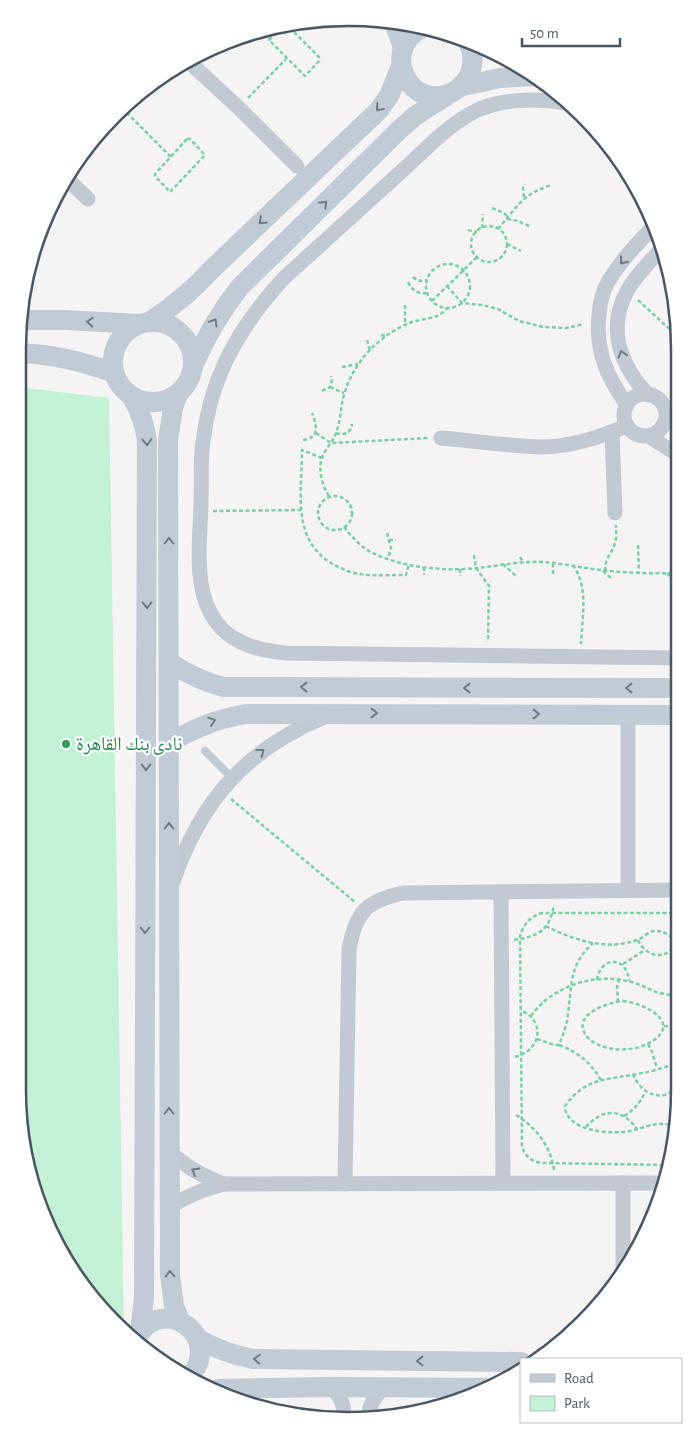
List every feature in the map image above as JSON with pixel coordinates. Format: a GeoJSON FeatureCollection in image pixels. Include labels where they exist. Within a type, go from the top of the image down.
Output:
{"type":"FeatureCollection","features":[{"type":"Feature","properties":{"kind":"street"},"geometry":{"type":"LineString","coordinates":[[396,30],[408,82],[423,93],[431,96],[500,78],[522,77]]}},
{"type":"Feature","properties":{"kind":"street"},"geometry":{"type":"LineString","coordinates":[[138,1334],[144,1297],[147,441],[140,410],[132,397],[124,390],[114,373],[113,353],[117,344],[130,329],[172,307],[194,289],[212,269],[378,111],[389,96],[402,57],[414,33]]}},
{"type":"Feature","properties":{"kind":"street"},"geometry":{"type":"LineString","coordinates":[[132,397],[151,402],[161,402],[171,398],[186,385],[205,338],[220,312],[239,288],[414,116],[456,90],[472,72],[472,51]]}},
{"type":"Feature","properties":{"kind":"street"},"geometry":{"type":"LineString","coordinates":[[190,67],[239,108],[297,166]]}},
{"type":"Feature","properties":{"kind":"street"},"geometry":{"type":"LineString","coordinates":[[556,102],[504,102],[470,113],[438,138],[284,278],[250,319],[235,342],[223,366],[214,391],[202,444],[200,571],[202,593],[210,613],[224,631],[241,644],[262,651],[286,653],[671,658]]}},
{"type":"Feature","properties":{"kind":"street"},"geometry":{"type":"LineString","coordinates":[[72,183],[88,199]]}},
{"type":"Feature","properties":{"kind":"street"},"geometry":{"type":"LineString","coordinates":[[627,405],[614,388],[600,353],[598,322],[600,304],[607,284],[622,261],[649,232]]}},
{"type":"Feature","properties":{"kind":"street"},"geometry":{"type":"LineString","coordinates":[[648,395],[640,395],[633,399],[627,405],[625,412],[627,426],[640,436],[655,434],[661,429],[671,426],[661,401],[648,395],[635,381],[625,364],[618,328],[621,309],[628,291],[657,254]]}},
{"type":"Feature","properties":{"kind":"street"},"geometry":{"type":"LineString","coordinates":[[28,320],[159,322],[181,334],[190,346],[193,366]]}},
{"type":"Feature","properties":{"kind":"street"},"geometry":{"type":"LineString","coordinates":[[26,353],[52,355],[83,362],[114,373]]}},
{"type":"Feature","properties":{"kind":"street"},"geometry":{"type":"LineString","coordinates":[[179,392],[173,408],[168,440],[169,1207],[171,1291],[180,1321]]}},
{"type":"Feature","properties":{"kind":"street"},"geometry":{"type":"LineString","coordinates":[[441,438],[542,447],[571,444],[627,426]]}},
{"type":"Feature","properties":{"kind":"street"},"geometry":{"type":"LineString","coordinates":[[612,432],[615,513]]}},
{"type":"Feature","properties":{"kind":"street"},"geometry":{"type":"LineString","coordinates":[[648,436],[671,450]]}},
{"type":"Feature","properties":{"kind":"street"},"geometry":{"type":"LineString","coordinates":[[169,662],[188,675],[205,683],[224,687],[671,688]]}},
{"type":"Feature","properties":{"kind":"street"},"geometry":{"type":"LineString","coordinates":[[169,892],[182,856],[199,822],[221,790],[232,778],[272,744],[302,726],[335,713]]}},
{"type":"Feature","properties":{"kind":"street"},"geometry":{"type":"LineString","coordinates":[[169,743],[207,723],[226,717],[246,714],[671,715]]}},
{"type":"Feature","properties":{"kind":"street"},"geometry":{"type":"LineString","coordinates":[[628,715],[628,890]]}},
{"type":"Feature","properties":{"kind":"street"},"geometry":{"type":"LineString","coordinates":[[345,1184],[349,949],[353,928],[364,910],[382,898],[403,893],[671,890]]}},
{"type":"Feature","properties":{"kind":"street"},"geometry":{"type":"LineString","coordinates":[[501,892],[503,1183]]}},
{"type":"Feature","properties":{"kind":"street"},"geometry":{"type":"LineString","coordinates":[[169,1151],[204,1177],[224,1184]]}},
{"type":"Feature","properties":{"kind":"street"},"geometry":{"type":"LineString","coordinates":[[623,1183],[623,1258]]}},
{"type":"Feature","properties":{"kind":"street"},"geometry":{"type":"LineString","coordinates":[[169,1207],[186,1196],[204,1188],[224,1184],[657,1183]]}},
{"type":"Feature","properties":{"kind":"street"},"geometry":{"type":"LineString","coordinates":[[139,1335],[146,1325],[162,1319],[180,1321],[187,1325],[198,1339],[215,1349],[253,1359],[520,1362]]}},
{"type":"Feature","properties":{"kind":"street"},"geometry":{"type":"LineString","coordinates":[[193,1372],[198,1365],[200,1356],[198,1339]]}},
{"type":"Feature","properties":{"kind":"street"},"geometry":{"type":"LineString","coordinates":[[458,1361],[458,1388]]}},
{"type":"Feature","properties":{"kind":"street"},"geometry":{"type":"LineString","coordinates":[[331,1388],[340,1396],[344,1412]]}},
{"type":"Feature","properties":{"kind":"street"},"geometry":{"type":"LineString","coordinates":[[369,1411],[376,1396],[385,1388]]}},
{"type":"Feature","properties":{"kind":"street"},"geometry":{"type":"LineString","coordinates":[[230,1389],[470,1388]]}},
{"type":"Feature","properties":{"kind":"lane"},"geometry":{"type":"LineString","coordinates":[[205,751],[232,778]]}},
{"type":"Feature","properties":{"kind":"path"},"geometry":{"type":"LineString","coordinates":[[275,35],[269,40],[304,76],[320,59],[291,31]]}},
{"type":"Feature","properties":{"kind":"path"},"geometry":{"type":"LineString","coordinates":[[239,108],[286,59]]}},
{"type":"Feature","properties":{"kind":"path"},"geometry":{"type":"LineString","coordinates":[[128,114],[171,157]]}},
{"type":"Feature","properties":{"kind":"path"},"geometry":{"type":"LineString","coordinates":[[189,139],[206,155],[170,192],[155,175],[171,157],[189,139]]}},
{"type":"Feature","properties":{"kind":"path"},"geometry":{"type":"LineString","coordinates":[[524,198],[523,188],[525,184]]}},
{"type":"Feature","properties":{"kind":"path"},"geometry":{"type":"LineString","coordinates":[[498,229],[524,198],[537,190],[552,185]]}},
{"type":"Feature","properties":{"kind":"path"},"geometry":{"type":"LineString","coordinates":[[492,208],[504,213],[507,218],[529,226]]}},
{"type":"Feature","properties":{"kind":"path"},"geometry":{"type":"LineString","coordinates":[[482,228],[483,214]]}},
{"type":"Feature","properties":{"kind":"path"},"geometry":{"type":"LineString","coordinates":[[482,228],[498,229],[505,236],[507,244],[504,254],[497,260],[487,262],[478,257],[472,248],[472,242],[476,232],[482,228]]}},
{"type":"Feature","properties":{"kind":"path"},"geometry":{"type":"LineString","coordinates":[[468,230],[476,232]]}},
{"type":"Feature","properties":{"kind":"path"},"geometry":{"type":"LineString","coordinates":[[507,244],[521,251]]}},
{"type":"Feature","properties":{"kind":"path"},"geometry":{"type":"LineString","coordinates":[[432,301],[478,257]]}},
{"type":"Feature","properties":{"kind":"path"},"geometry":{"type":"LineString","coordinates":[[442,265],[454,265],[463,271],[467,275],[470,287],[466,298],[458,306],[447,308],[436,305],[427,293],[427,280],[432,270],[442,265]]}},
{"type":"Feature","properties":{"kind":"path"},"geometry":{"type":"LineString","coordinates":[[413,277],[422,282],[427,280]]}},
{"type":"Feature","properties":{"kind":"path"},"geometry":{"type":"LineString","coordinates":[[408,282],[415,291],[421,294],[427,293]]}},
{"type":"Feature","properties":{"kind":"path"},"geometry":{"type":"LineString","coordinates":[[447,286],[462,303],[498,309],[519,321],[543,327],[567,328],[598,322]]}},
{"type":"Feature","properties":{"kind":"path"},"geometry":{"type":"LineString","coordinates":[[628,291],[670,330]]}},
{"type":"Feature","properties":{"kind":"path"},"geometry":{"type":"LineString","coordinates":[[404,305],[405,325]]}},
{"type":"Feature","properties":{"kind":"path"},"geometry":{"type":"LineString","coordinates":[[329,496],[322,482],[322,458],[336,433],[344,393],[358,364],[370,350],[387,336],[405,325],[443,313],[447,308]]}},
{"type":"Feature","properties":{"kind":"path"},"geometry":{"type":"LineString","coordinates":[[380,335],[387,336]]}},
{"type":"Feature","properties":{"kind":"path"},"geometry":{"type":"LineString","coordinates":[[367,340],[370,350]]}},
{"type":"Feature","properties":{"kind":"path"},"geometry":{"type":"LineString","coordinates":[[342,367],[358,364]]}},
{"type":"Feature","properties":{"kind":"path"},"geometry":{"type":"LineString","coordinates":[[322,391],[330,387],[331,376]]}},
{"type":"Feature","properties":{"kind":"path"},"geometry":{"type":"LineString","coordinates":[[330,387],[344,393]]}},
{"type":"Feature","properties":{"kind":"path"},"geometry":{"type":"LineString","coordinates":[[303,440],[313,437],[316,433],[316,423],[312,413]]}},
{"type":"Feature","properties":{"kind":"path"},"geometry":{"type":"LineString","coordinates":[[336,433],[347,433],[351,429],[352,424]]}},
{"type":"Feature","properties":{"kind":"path"},"geometry":{"type":"LineString","coordinates":[[316,433],[331,443],[441,438]]}},
{"type":"Feature","properties":{"kind":"path"},"geometry":{"type":"LineString","coordinates":[[322,458],[302,450],[301,518],[305,533],[313,546],[326,559],[341,569],[359,574],[406,575],[409,564]]}},
{"type":"Feature","properties":{"kind":"path"},"geometry":{"type":"LineString","coordinates":[[329,496],[340,496],[349,503],[352,514],[351,519],[344,527],[333,530],[322,525],[319,520],[318,509],[324,499],[329,496]]}},
{"type":"Feature","properties":{"kind":"path"},"geometry":{"type":"LineString","coordinates":[[201,511],[302,510]]}},
{"type":"Feature","properties":{"kind":"path"},"geometry":{"type":"LineString","coordinates":[[604,571],[608,555],[613,549],[616,540],[615,513]]}},
{"type":"Feature","properties":{"kind":"path"},"geometry":{"type":"LineString","coordinates":[[344,527],[367,550],[388,559],[424,567],[460,569],[523,562],[553,563],[604,571],[668,573],[671,577]]}},
{"type":"Feature","properties":{"kind":"path"},"geometry":{"type":"LineString","coordinates":[[387,533],[391,552],[388,559]]}},
{"type":"Feature","properties":{"kind":"path"},"geometry":{"type":"LineString","coordinates":[[389,540],[396,540]]}},
{"type":"Feature","properties":{"kind":"path"},"geometry":{"type":"LineString","coordinates":[[638,545],[639,572]]}},
{"type":"Feature","properties":{"kind":"path"},"geometry":{"type":"LineString","coordinates":[[474,555],[476,568],[489,586],[488,656]]}},
{"type":"Feature","properties":{"kind":"path"},"geometry":{"type":"LineString","coordinates":[[520,557],[523,562]]}},
{"type":"Feature","properties":{"kind":"path"},"geometry":{"type":"LineString","coordinates":[[553,563],[553,574]]}},
{"type":"Feature","properties":{"kind":"path"},"geometry":{"type":"LineString","coordinates":[[503,564],[517,577]]}},
{"type":"Feature","properties":{"kind":"path"},"geometry":{"type":"LineString","coordinates":[[573,565],[578,572],[583,589],[580,657]]}},
{"type":"Feature","properties":{"kind":"path"},"geometry":{"type":"LineString","coordinates":[[424,567],[424,575]]}},
{"type":"Feature","properties":{"kind":"path"},"geometry":{"type":"LineString","coordinates":[[460,569],[460,576]]}},
{"type":"Feature","properties":{"kind":"path"},"geometry":{"type":"LineString","coordinates":[[604,571],[611,578]]}},
{"type":"Feature","properties":{"kind":"path"},"geometry":{"type":"LineString","coordinates":[[221,790],[364,910]]}},
{"type":"Feature","properties":{"kind":"path"},"geometry":{"type":"LineString","coordinates":[[502,942],[530,938],[546,926],[551,920],[556,891]]}},
{"type":"Feature","properties":{"kind":"path"},"geometry":{"type":"LineString","coordinates":[[662,1165],[553,1164],[535,1162],[524,1153],[521,1119],[520,939],[522,928],[527,921],[542,913],[671,913]]}},
{"type":"Feature","properties":{"kind":"path"},"geometry":{"type":"LineString","coordinates":[[546,926],[563,935],[593,943],[619,943],[638,940],[645,934],[654,931],[663,932],[671,936]]}},
{"type":"Feature","properties":{"kind":"path"},"geometry":{"type":"LineString","coordinates":[[638,940],[645,950],[651,954],[666,954],[671,950]]}},
{"type":"Feature","properties":{"kind":"path"},"geometry":{"type":"LineString","coordinates":[[559,1044],[568,1016],[572,974],[576,962],[593,943]]}},
{"type":"Feature","properties":{"kind":"path"},"geometry":{"type":"LineString","coordinates":[[622,965],[645,950]]}},
{"type":"Feature","properties":{"kind":"path"},"geometry":{"type":"LineString","coordinates":[[597,980],[598,970],[605,964],[614,961],[622,965],[628,972],[629,981]]}},
{"type":"Feature","properties":{"kind":"path"},"geometry":{"type":"LineString","coordinates":[[531,1016],[538,1005],[560,990],[597,980],[619,979],[629,981],[671,995]]}},
{"type":"Feature","properties":{"kind":"path"},"geometry":{"type":"LineString","coordinates":[[618,1002],[619,979]]}},
{"type":"Feature","properties":{"kind":"path"},"geometry":{"type":"LineString","coordinates":[[618,1002],[634,1002],[645,1006],[654,1012],[664,1023],[664,1026],[662,1033],[648,1044],[630,1050],[612,1049],[594,1042],[584,1032],[583,1028],[585,1019],[593,1012],[602,1006],[618,1002]]}},
{"type":"Feature","properties":{"kind":"path"},"geometry":{"type":"LineString","coordinates":[[502,1060],[521,1056],[531,1049],[537,1039],[537,1026],[531,1016],[520,1010]]}},
{"type":"Feature","properties":{"kind":"path"},"geometry":{"type":"LineString","coordinates":[[664,1026],[671,1026]]}},
{"type":"Feature","properties":{"kind":"path"},"geometry":{"type":"LineString","coordinates":[[537,1039],[554,1045],[559,1044],[572,1050],[584,1058],[600,1080]]}},
{"type":"Feature","properties":{"kind":"path"},"geometry":{"type":"LineString","coordinates":[[648,1044],[656,1060],[657,1069]]}},
{"type":"Feature","properties":{"kind":"path"},"geometry":{"type":"LineString","coordinates":[[669,1125],[660,1124],[613,1133],[586,1127],[569,1120],[566,1116],[565,1106],[571,1097],[582,1087],[600,1080],[657,1069],[671,1064]]}},
{"type":"Feature","properties":{"kind":"path"},"geometry":{"type":"LineString","coordinates":[[632,1074],[637,1084],[645,1092],[655,1095],[671,1092]]}},
{"type":"Feature","properties":{"kind":"path"},"geometry":{"type":"LineString","coordinates":[[624,1116],[634,1110],[645,1092]]}},
{"type":"Feature","properties":{"kind":"path"},"geometry":{"type":"LineString","coordinates":[[503,1110],[531,1126],[541,1138],[553,1164],[555,1183]]}},
{"type":"Feature","properties":{"kind":"path"},"geometry":{"type":"LineString","coordinates":[[586,1127],[593,1119],[603,1114],[614,1113],[632,1121],[637,1129]]}},
{"type":"Feature","properties":{"kind":"green space","name":"نادى بنك القاهرة"},"geometry":{"type":"Polygon","coordinates":[[[26,388],[109,398],[124,1320],[93,1286],[69,1251],[59,1232],[43,1193],[32,1152],[26,1090],[26,388]]]}},
{"type":"Feature","properties":{"kind":"place","name":"نادى بنك القاهرة"},"geometry":{"type":"Point","coordinates":[66,744]}}]}
